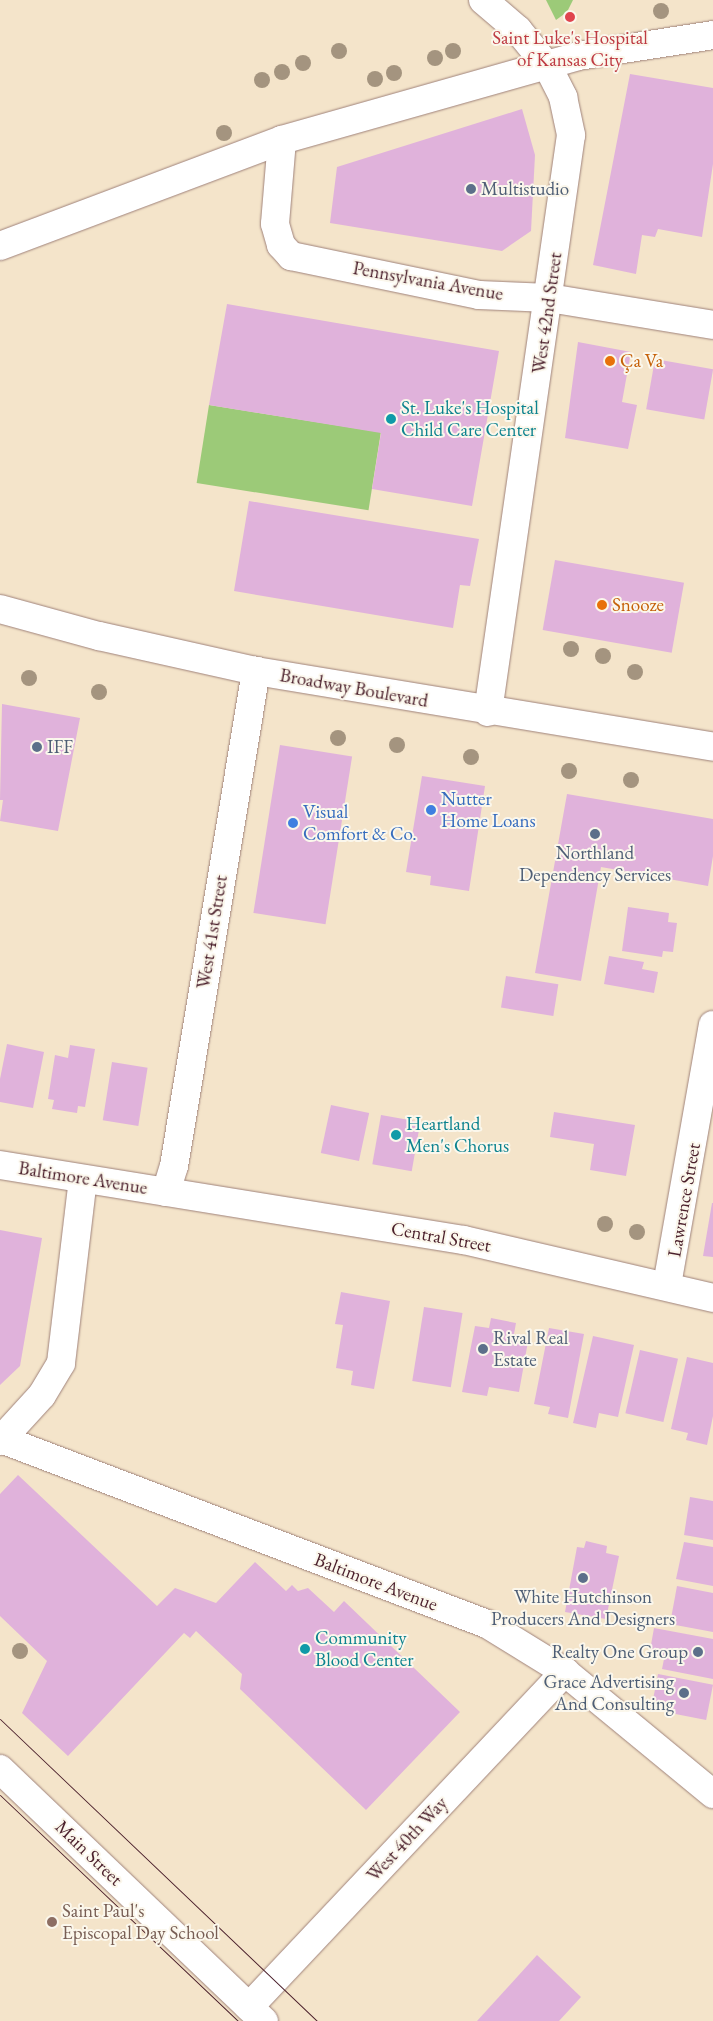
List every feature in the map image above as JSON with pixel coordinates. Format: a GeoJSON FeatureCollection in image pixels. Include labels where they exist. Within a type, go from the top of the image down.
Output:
{"type":"FeatureCollection","features":[{"type":"Feature","properties":{"kind":"street","name":"West 42nd Street"},"geometry":{"type":"LineString","coordinates":[[483,0],[518,30],[548,67],[563,97],[571,135],[488,712]]}},
{"type":"Feature","properties":{"kind":"street"},"geometry":{"type":"LineString","coordinates":[[0,246],[282,140],[597,52],[713,35]]}},
{"type":"Feature","properties":{"kind":"street","name":"Pennsylvania Avenue"},"geometry":{"type":"LineString","coordinates":[[282,140],[275,224],[281,245],[291,256],[479,295],[549,298],[713,325]]}},
{"type":"Feature","properties":{"kind":"street","name":"Broadway Boulevard"},"geometry":{"type":"LineString","coordinates":[[0,609],[99,636],[256,671],[488,712],[713,747]]}},
{"type":"Feature","properties":{"kind":"street","name":"West 41st Street"},"geometry":{"type":"LineString","coordinates":[[166,1192],[174,1166],[256,671]]}},
{"type":"Feature","properties":{"kind":"street","name":"Lawrence Street"},"geometry":{"type":"LineString","coordinates":[[667,1285],[708,1088],[713,1025]]}},
{"type":"Feature","properties":{"kind":"street","name":"Baltimore Avenue"},"geometry":{"type":"LineString","coordinates":[[0,1165],[166,1192]]}},
{"type":"Feature","properties":{"kind":"street"},"geometry":{"type":"LineString","coordinates":[[1,1440],[42,1395],[61,1363],[82,1179]]}},
{"type":"Feature","properties":{"kind":"street","name":"Central Street"},"geometry":{"type":"LineString","coordinates":[[166,1192],[464,1240],[667,1285],[713,1298]]}},
{"type":"Feature","properties":{"kind":"street","name":"Baltimore Avenue"},"geometry":{"type":"LineString","coordinates":[[1,1440],[487,1624],[565,1672],[713,1794]]}},
{"type":"Feature","properties":{"kind":"street","name":"West 40th Way"},"geometry":{"type":"LineString","coordinates":[[257,2014],[565,1672]]}},
{"type":"Feature","properties":{"kind":"street","name":"Main Street"},"geometry":{"type":"LineString","coordinates":[[0,1769],[257,2014]]}},
{"type":"Feature","properties":{"kind":"green space"},"geometry":{"type":"Polygon","coordinates":[[[546,0],[573,0],[567,12],[556,20],[546,0]]]}},
{"type":"Feature","properties":{"kind":"green space"},"geometry":{"type":"Polygon","coordinates":[[[209,405],[381,432],[368,510],[197,483],[209,405]]]}},
{"type":"Feature","properties":{"kind":"building"},"geometry":{"type":"Polygon","coordinates":[[[630,74],[713,88],[713,164],[702,237],[658,229],[655,237],[642,235],[636,274],[593,265],[630,74]]]}},
{"type":"Feature","properties":{"kind":"building"},"geometry":{"type":"Polygon","coordinates":[[[522,109],[535,155],[531,231],[502,251],[330,223],[337,167],[522,109]]]}},
{"type":"Feature","properties":{"kind":"building","name":"St. Luke's Hospital Child Care Center"},"geometry":{"type":"Polygon","coordinates":[[[227,304],[499,351],[472,506],[372,489],[381,433],[209,405],[227,304]]]}},
{"type":"Feature","properties":{"kind":"building"},"geometry":{"type":"Polygon","coordinates":[[[578,342],[631,352],[622,402],[637,405],[628,449],[565,438],[578,342]]]}},
{"type":"Feature","properties":{"kind":"building"},"geometry":{"type":"Polygon","coordinates":[[[655,359],[713,369],[704,419],[646,409],[655,359]]]}},
{"type":"Feature","properties":{"kind":"building"},"geometry":{"type":"Polygon","coordinates":[[[249,501],[479,539],[470,586],[460,585],[453,628],[234,591],[249,501]]]}},
{"type":"Feature","properties":{"kind":"building","name":"Snooze"},"geometry":{"type":"Polygon","coordinates":[[[555,560],[684,583],[672,653],[543,630],[555,560]]]}},
{"type":"Feature","properties":{"kind":"building"},"geometry":{"type":"Polygon","coordinates":[[[2,704],[80,718],[58,831],[0,821],[3,800],[0,800],[2,704]]]}},
{"type":"Feature","properties":{"kind":"building"},"geometry":{"type":"Polygon","coordinates":[[[280,745],[352,756],[326,924],[253,913],[280,745]]]}},
{"type":"Feature","properties":{"kind":"building"},"geometry":{"type":"Polygon","coordinates":[[[422,776],[485,786],[469,891],[430,885],[431,876],[406,872],[422,776]]]}},
{"type":"Feature","properties":{"kind":"building"},"geometry":{"type":"Polygon","coordinates":[[[567,794],[713,819],[713,856],[708,886],[601,867],[581,981],[535,973],[567,794]]]}},
{"type":"Feature","properties":{"kind":"building"},"geometry":{"type":"Polygon","coordinates":[[[628,907],[669,913],[668,922],[677,923],[673,952],[663,951],[662,957],[622,951],[628,907]]]}},
{"type":"Feature","properties":{"kind":"building"},"geometry":{"type":"Polygon","coordinates":[[[609,956],[644,962],[642,969],[658,972],[654,993],[604,984],[609,956]]]}},
{"type":"Feature","properties":{"kind":"building"},"geometry":{"type":"Polygon","coordinates":[[[506,976],[558,984],[553,1016],[501,1008],[506,976]]]}},
{"type":"Feature","properties":{"kind":"building"},"geometry":{"type":"Polygon","coordinates":[[[7,1044],[44,1052],[33,1108],[0,1102],[0,1079],[7,1044]]]}},
{"type":"Feature","properties":{"kind":"building"},"geometry":{"type":"Polygon","coordinates":[[[70,1045],[95,1049],[85,1107],[78,1106],[77,1113],[52,1109],[54,1100],[48,1099],[55,1055],[68,1058],[70,1045]]]}},
{"type":"Feature","properties":{"kind":"building"},"geometry":{"type":"Polygon","coordinates":[[[112,1062],[148,1068],[138,1126],[103,1120],[112,1062]]]}},
{"type":"Feature","properties":{"kind":"building"},"geometry":{"type":"Polygon","coordinates":[[[331,1105],[369,1113],[359,1161],[321,1153],[331,1105]]]}},
{"type":"Feature","properties":{"kind":"building"},"geometry":{"type":"Polygon","coordinates":[[[554,1112],[635,1125],[626,1176],[590,1170],[594,1144],[550,1137],[554,1112]]]}},
{"type":"Feature","properties":{"kind":"building"},"geometry":{"type":"Polygon","coordinates":[[[381,1115],[420,1122],[412,1171],[372,1164],[381,1115]]]}},
{"type":"Feature","properties":{"kind":"building"},"geometry":{"type":"Polygon","coordinates":[[[713,1203],[713,1257],[703,1256],[713,1203]]]}},
{"type":"Feature","properties":{"kind":"building"},"geometry":{"type":"Polygon","coordinates":[[[0,1230],[42,1238],[20,1366],[0,1385],[0,1230]]]}},
{"type":"Feature","properties":{"kind":"building"},"geometry":{"type":"Polygon","coordinates":[[[341,1292],[390,1301],[374,1389],[351,1385],[353,1371],[336,1368],[343,1325],[335,1324],[341,1292]]]}},
{"type":"Feature","properties":{"kind":"building"},"geometry":{"type":"Polygon","coordinates":[[[424,1307],[463,1313],[451,1387],[412,1381],[424,1307]]]}},
{"type":"Feature","properties":{"kind":"building"},"geometry":{"type":"Polygon","coordinates":[[[491,1318],[516,1323],[514,1334],[529,1336],[519,1392],[489,1387],[487,1396],[462,1392],[475,1326],[489,1328],[491,1318]]]}},
{"type":"Feature","properties":{"kind":"building"},"geometry":{"type":"Polygon","coordinates":[[[549,1328],[584,1334],[568,1418],[548,1414],[550,1407],[534,1404],[549,1328]]]}},
{"type":"Feature","properties":{"kind":"building"},"geometry":{"type":"Polygon","coordinates":[[[593,1336],[634,1345],[618,1417],[599,1413],[596,1428],[573,1423],[593,1336]]]}},
{"type":"Feature","properties":{"kind":"building"},"geometry":{"type":"Polygon","coordinates":[[[640,1350],[678,1359],[663,1422],[625,1413],[640,1350]]]}},
{"type":"Feature","properties":{"kind":"building"},"geometry":{"type":"Polygon","coordinates":[[[687,1357],[713,1363],[713,1416],[707,1445],[686,1440],[688,1433],[671,1429],[687,1357]]]}},
{"type":"Feature","properties":{"kind":"building","name":"Community Blood Center"},"geometry":{"type":"Polygon","coordinates":[[[18,1475],[157,1606],[175,1588],[216,1603],[255,1562],[286,1591],[292,1585],[298,1591],[308,1588],[334,1612],[344,1601],[460,1712],[366,1810],[240,1689],[242,1674],[196,1631],[190,1638],[184,1633],[68,1756],[22,1713],[47,1661],[0,1616],[0,1494],[18,1475]]]}},
{"type":"Feature","properties":{"kind":"building"},"geometry":{"type":"Polygon","coordinates":[[[690,1497],[713,1501],[713,1540],[684,1535],[690,1497]]]}},
{"type":"Feature","properties":{"kind":"building"},"geometry":{"type":"Polygon","coordinates":[[[586,1541],[607,1546],[606,1553],[619,1556],[606,1619],[565,1612],[577,1547],[584,1548],[586,1541]]]}},
{"type":"Feature","properties":{"kind":"building"},"geometry":{"type":"Polygon","coordinates":[[[684,1542],[713,1547],[713,1586],[676,1579],[684,1542]]]}},
{"type":"Feature","properties":{"kind":"building"},"geometry":{"type":"Polygon","coordinates":[[[677,1586],[713,1593],[713,1632],[670,1624],[677,1586]]]}},
{"type":"Feature","properties":{"kind":"building"},"geometry":{"type":"Polygon","coordinates":[[[654,1628],[713,1639],[713,1679],[662,1669],[664,1659],[649,1656],[654,1628]]]}},
{"type":"Feature","properties":{"kind":"building"},"geometry":{"type":"Polygon","coordinates":[[[658,1674],[713,1685],[706,1720],[651,1709],[658,1674]]]}},
{"type":"Feature","properties":{"kind":"building"},"geometry":{"type":"Polygon","coordinates":[[[537,1955],[581,1997],[559,2021],[477,2021],[537,1955]]]}},
{"type":"Feature","properties":{"kind":"tram line"},"geometry":{"type":"LineString","coordinates":[[0,1719],[317,2021]]}},
{"type":"Feature","properties":{"kind":"tram line"},"geometry":{"type":"LineString","coordinates":[[0,1795],[238,2021]]}},
{"type":"Feature","properties":{"kind":"place","name":"Saint Luke's Hospital of Kansas City"},"geometry":{"type":"Point","coordinates":[570,17]}},
{"type":"Feature","properties":{"kind":"place","name":"Multistudio"},"geometry":{"type":"Point","coordinates":[471,189]}},
{"type":"Feature","properties":{"kind":"place","name":"Ça Va"},"geometry":{"type":"Point","coordinates":[610,361]}},
{"type":"Feature","properties":{"kind":"place","name":"St. Luke's Hospital Child Care Center"},"geometry":{"type":"Point","coordinates":[391,419]}},
{"type":"Feature","properties":{"kind":"place","name":"Snooze"},"geometry":{"type":"Point","coordinates":[602,605]}},
{"type":"Feature","properties":{"kind":"place","name":"IFF"},"geometry":{"type":"Point","coordinates":[37,747]}},
{"type":"Feature","properties":{"kind":"place","name":"Nutter Home Loans"},"geometry":{"type":"Point","coordinates":[431,810]}},
{"type":"Feature","properties":{"kind":"place","name":"Visual Comfort & Co."},"geometry":{"type":"Point","coordinates":[293,823]}},
{"type":"Feature","properties":{"kind":"place","name":"Northland Dependency Services"},"geometry":{"type":"Point","coordinates":[595,834]}},
{"type":"Feature","properties":{"kind":"place","name":"Heartland Men's Chorus"},"geometry":{"type":"Point","coordinates":[396,1135]}},
{"type":"Feature","properties":{"kind":"place","name":"Rival Real Estate"},"geometry":{"type":"Point","coordinates":[483,1349]}},
{"type":"Feature","properties":{"kind":"place","name":"White Hutchinson Producers And Designers"},"geometry":{"type":"Point","coordinates":[583,1578]}},
{"type":"Feature","properties":{"kind":"place","name":"Community Blood Center"},"geometry":{"type":"Point","coordinates":[305,1649]}},
{"type":"Feature","properties":{"kind":"place","name":"Realty One Group"},"geometry":{"type":"Point","coordinates":[698,1652]}},
{"type":"Feature","properties":{"kind":"place","name":"Grace Advertising And Consulting"},"geometry":{"type":"Point","coordinates":[684,1693]}},
{"type":"Feature","properties":{"kind":"place","name":"Saint Paul's Episcopal Day School"},"geometry":{"type":"Point","coordinates":[52,1922]}}]}
